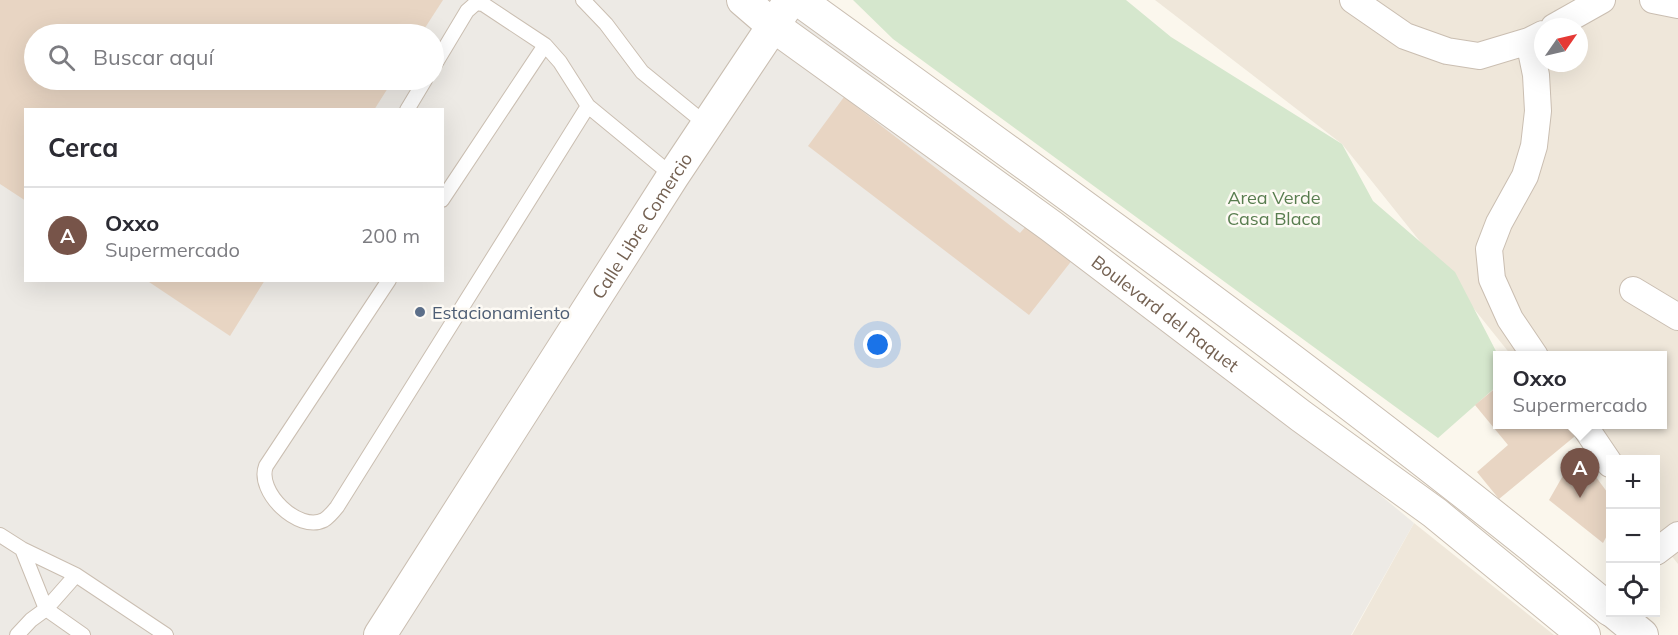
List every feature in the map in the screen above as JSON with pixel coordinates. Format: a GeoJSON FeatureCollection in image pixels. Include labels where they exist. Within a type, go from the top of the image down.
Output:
{"type":"FeatureCollection","features":[{"type":"Feature","properties":{"kind":"street","name":"Boulevard del Raquet"},"geometry":{"type":"LineString","coordinates":[[743,0],[772,25],[1051,226],[1300,416],[1436,513],[1574,632]]}},
{"type":"Feature","properties":{"kind":"street","name":"Calle Libre Comercio"},"geometry":{"type":"LineString","coordinates":[[380,635],[673,176],[790,0]]}},
{"type":"Feature","properties":{"kind":"street","name":"Boulevard del Raquet"},"geometry":{"type":"LineString","coordinates":[[799,0],[1133,242],[1606,600]]}},
{"type":"Feature","properties":{"kind":"street"},"geometry":{"type":"LineString","coordinates":[[1353,0],[1405,36],[1447,51],[1479,56],[1534,38]]}},
{"type":"Feature","properties":{"kind":"street"},"geometry":{"type":"LineString","coordinates":[[1570,18],[1602,0]]}},
{"type":"Feature","properties":{"kind":"street"},"geometry":{"type":"LineString","coordinates":[[1653,0],[1678,5]]}},
{"type":"Feature","properties":{"kind":"street"},"geometry":{"type":"LineString","coordinates":[[1532,351],[1510,319],[1492,279],[1490,249],[1499,223],[1526,176],[1534,147],[1538,111],[1536,72]]}},
{"type":"Feature","properties":{"kind":"street"},"geometry":{"type":"LineString","coordinates":[[1633,290],[1678,317]]}},
{"type":"Feature","properties":{"kind":"street"},"geometry":{"type":"LineString","coordinates":[[1586,429],[1606,457]]}},
{"type":"Feature","properties":{"kind":"street"},"geometry":{"type":"LineString","coordinates":[[1436,513],[1454,484]]}},
{"type":"Feature","properties":{"kind":"street"},"geometry":{"type":"LineString","coordinates":[[1574,632],[1606,604]]}},
{"type":"Feature","properties":{"kind":"street","name":"Boulevard del Raquet"},"geometry":{"type":"LineString","coordinates":[[1623,617],[1642,635]]}},
{"type":"Feature","properties":{"kind":"lane"},"geometry":{"type":"LineString","coordinates":[[583,0],[606,24],[642,72],[707,125]]}},
{"type":"Feature","properties":{"kind":"lane"},"geometry":{"type":"LineString","coordinates":[[444,49],[467,11],[476,3],[483,4],[545,45],[560,62],[588,106],[673,176]]}},
{"type":"Feature","properties":{"kind":"lane"},"geometry":{"type":"LineString","coordinates":[[444,197],[545,45]]}},
{"type":"Feature","properties":{"kind":"lane"},"geometry":{"type":"LineString","coordinates":[[408,108],[419,90]]}},
{"type":"Feature","properties":{"kind":"lane"},"geometry":{"type":"LineString","coordinates":[[388,282],[263,473],[266,488],[278,504],[294,517],[305,522],[316,523],[323,520],[329,517],[337,507],[588,106]]}},
{"type":"Feature","properties":{"kind":"lane"},"geometry":{"type":"LineString","coordinates":[[0,535],[22,549],[76,575],[166,635]]}},
{"type":"Feature","properties":{"kind":"lane"},"geometry":{"type":"LineString","coordinates":[[22,549],[46,609],[83,635]]}},
{"type":"Feature","properties":{"kind":"lane"},"geometry":{"type":"LineString","coordinates":[[17,635],[46,609],[76,575]]}},
{"type":"Feature","properties":{"kind":"shaded area"},"geometry":{"type":"Polygon","coordinates":[[[0,0],[783,0],[1414,523],[1351,635],[0,635],[0,0]]]}},
{"type":"Feature","properties":{"kind":"shaded area"},"geometry":{"type":"Polygon","coordinates":[[[1155,0],[1678,0],[1678,564],[1660,541],[1660,455],[1606,455],[1606,475],[1569,429],[1667,429],[1667,351],[1508,351],[1342,144],[1155,0]]]}},
{"type":"Feature","properties":{"kind":"shaded area"},"geometry":{"type":"Polygon","coordinates":[[[1414,523],[1554,635],[1352,635],[1414,523]]]}},
{"type":"Feature","properties":{"kind":"green space","name":"Area Verde Casa Blaca"},"geometry":{"type":"Polygon","coordinates":[[[853,0],[1126,0],[1171,37],[1342,144],[1373,201],[1455,272],[1496,351],[1493,351],[1493,390],[1438,438],[893,39],[853,0]]]}},
{"type":"Feature","properties":{"kind":"building"},"geometry":{"type":"Polygon","coordinates":[[[0,0],[443,0],[427,24],[24,24],[24,90],[387,90],[375,108],[24,108],[24,200],[0,184],[0,0]]]}},
{"type":"Feature","properties":{"kind":"building"},"geometry":{"type":"Polygon","coordinates":[[[844,97],[1020,233],[1028,224],[1073,259],[1029,315],[808,146],[844,97]]]}},
{"type":"Feature","properties":{"kind":"building"},"geometry":{"type":"Polygon","coordinates":[[[149,282],[264,282],[230,336],[149,282]]]}},
{"type":"Feature","properties":{"kind":"building"},"geometry":{"type":"Polygon","coordinates":[[[1493,390],[1493,427],[1475,405],[1493,390]]]}},
{"type":"Feature","properties":{"kind":"building"},"geometry":{"type":"Polygon","coordinates":[[[1495,429],[1578,429],[1580,432],[1499,499],[1477,472],[1508,445],[1495,429]]]}},
{"type":"Feature","properties":{"kind":"building"},"geometry":{"type":"Polygon","coordinates":[[[1577,451],[1606,491],[1606,537],[1603,543],[1549,500],[1577,451]]]}},
{"type":"Feature","properties":{"kind":"place","name":"Estacionamiento"},"geometry":{"type":"Point","coordinates":[420,312]}},
{"type":"Feature","properties":{"kind":"place","name":"Oxxo"},"geometry":{"type":"Point","coordinates":[1580,498]}}]}
